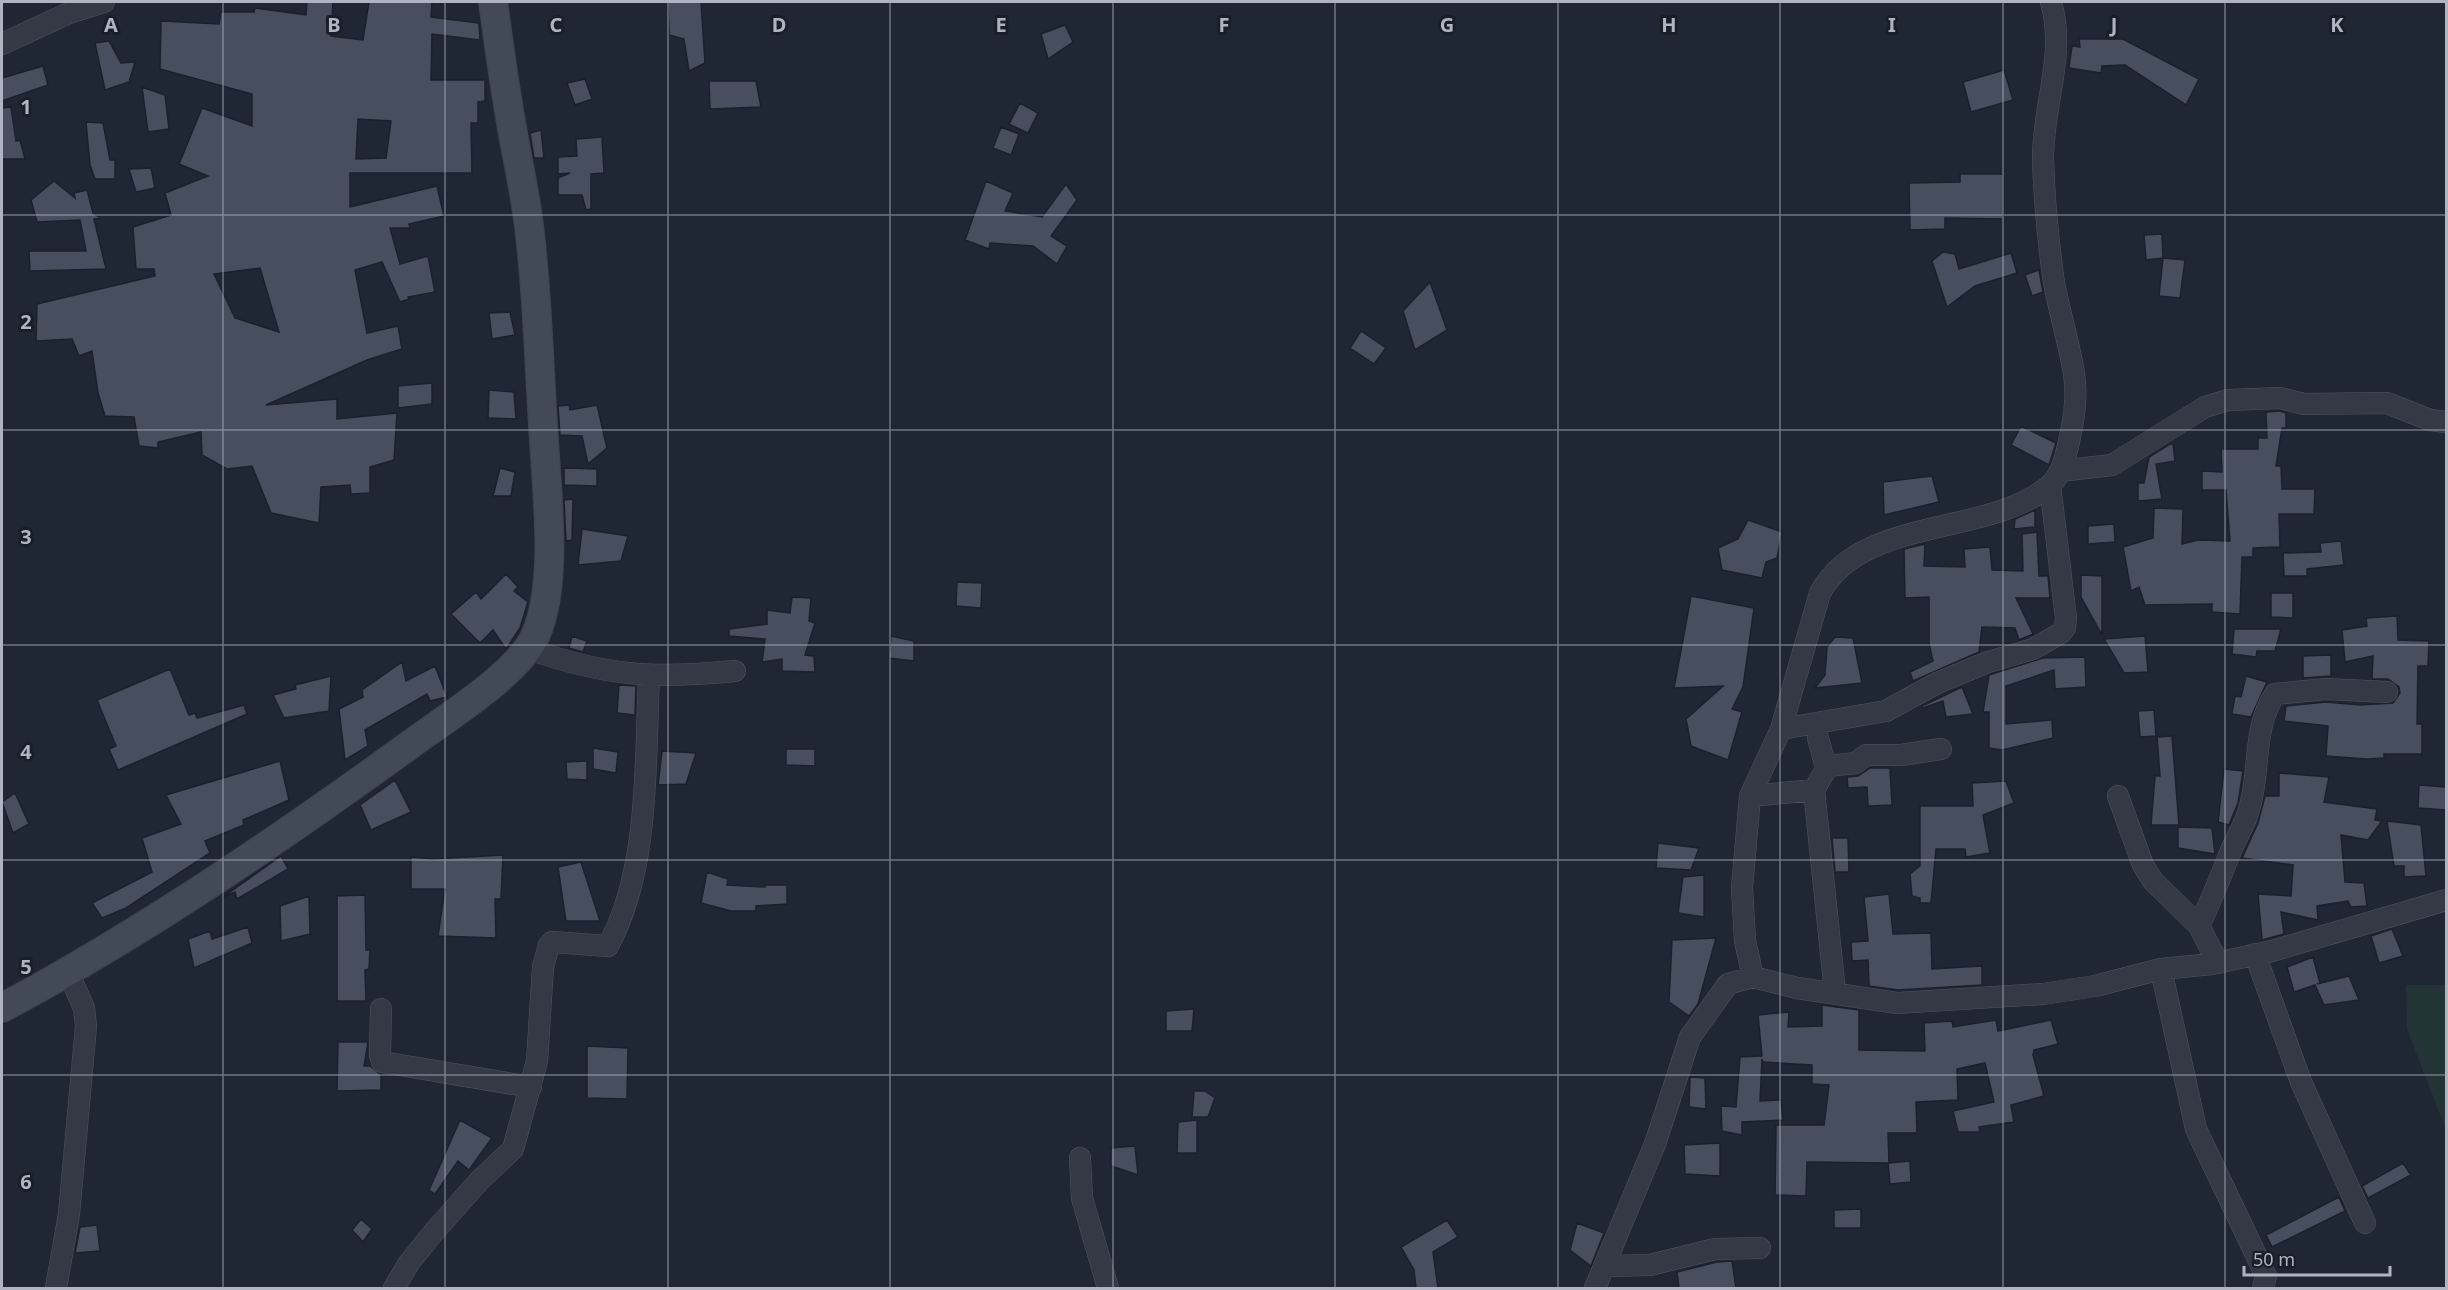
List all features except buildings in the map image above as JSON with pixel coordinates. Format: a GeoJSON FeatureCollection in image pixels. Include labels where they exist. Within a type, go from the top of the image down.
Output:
{"type":"FeatureCollection","features":[{"type":"Feature","properties":{"kind":"street"},"geometry":{"type":"LineString","coordinates":[[2,44],[69,13],[104,2]]}},
{"type":"Feature","properties":{"kind":"street"},"geometry":{"type":"LineString","coordinates":[[2,1008],[68,972],[327,804],[451,715],[516,664],[529,649],[538,631],[544,606],[549,516],[529,230],[493,2]]}},
{"type":"Feature","properties":{"kind":"street"},"geometry":{"type":"LineString","coordinates":[[1781,729],[1886,711],[1937,683],[1988,662],[2033,649],[2061,633],[2065,628],[2055,478],[2072,426],[2074,373],[2053,276],[2043,160],[2046,117],[2058,50],[2057,24],[2050,2]]}},
{"type":"Feature","properties":{"kind":"street"},"geometry":{"type":"LineString","coordinates":[[1753,977],[1745,941],[1742,888],[1750,796],[1781,729],[1820,593],[1829,575],[1866,552],[1908,534],[2004,509],[2024,502],[2055,478],[2112,465],[2205,407],[2228,400],[2280,398],[2304,404],[2387,403],[2430,420],[2446,422]]}},
{"type":"Feature","properties":{"kind":"street"},"geometry":{"type":"LineString","coordinates":[[529,649],[607,672],[649,675],[735,671]]}},
{"type":"Feature","properties":{"kind":"street"},"geometry":{"type":"LineString","coordinates":[[394,1288],[409,1263],[433,1233],[480,1180],[510,1152],[531,1088],[537,1061],[543,967],[549,945],[552,942],[608,946],[625,909],[636,855],[644,791],[649,675]]}},
{"type":"Feature","properties":{"kind":"street"},"geometry":{"type":"LineString","coordinates":[[2199,926],[2219,885],[2230,851],[2245,825],[2252,803],[2260,738],[2275,694],[2284,691],[2326,688],[2387,692]]}},
{"type":"Feature","properties":{"kind":"street"},"geometry":{"type":"LineString","coordinates":[[1818,738],[1825,764],[1828,766]]}},
{"type":"Feature","properties":{"kind":"street"},"geometry":{"type":"LineString","coordinates":[[1828,766],[1856,763],[1866,755],[1901,755],[1941,749]]}},
{"type":"Feature","properties":{"kind":"street"},"geometry":{"type":"LineString","coordinates":[[1828,766],[1814,790],[1834,992]]}},
{"type":"Feature","properties":{"kind":"street"},"geometry":{"type":"LineString","coordinates":[[1750,796],[1814,790]]}},
{"type":"Feature","properties":{"kind":"street"},"geometry":{"type":"LineString","coordinates":[[2118,796],[2143,865],[2160,888],[2199,926],[2217,963]]}},
{"type":"Feature","properties":{"kind":"street"},"geometry":{"type":"LineString","coordinates":[[1595,1288],[1655,1144],[1690,1037],[1728,984],[1753,977],[1797,988],[1897,1003],[2043,994],[2095,986],[2161,969],[2217,963],[2446,900]]}},
{"type":"Feature","properties":{"kind":"street"},"geometry":{"type":"LineString","coordinates":[[2255,954],[2301,1082],[2364,1223]]}},
{"type":"Feature","properties":{"kind":"street"},"geometry":{"type":"LineString","coordinates":[[2161,969],[2193,1121],[2266,1276],[2263,1288]]}},
{"type":"Feature","properties":{"kind":"street"},"geometry":{"type":"LineString","coordinates":[[56,1288],[69,1214],[86,1026],[84,1008],[68,972]]}},
{"type":"Feature","properties":{"kind":"street"},"geometry":{"type":"LineString","coordinates":[[381,1009],[380,1056],[382,1062],[531,1088]]}},
{"type":"Feature","properties":{"kind":"street"},"geometry":{"type":"LineString","coordinates":[[1080,1158],[1082,1198],[1108,1288]]}},
{"type":"Feature","properties":{"kind":"street"},"geometry":{"type":"LineString","coordinates":[[1605,1266],[1650,1265],[1715,1249],[1760,1248]]}},
{"type":"Feature","properties":{"kind":"shaded area"},"geometry":{"type":"Polygon","coordinates":[[[2406,985],[2446,985],[2446,1130],[2407,1029],[2406,985]]]}}]}
